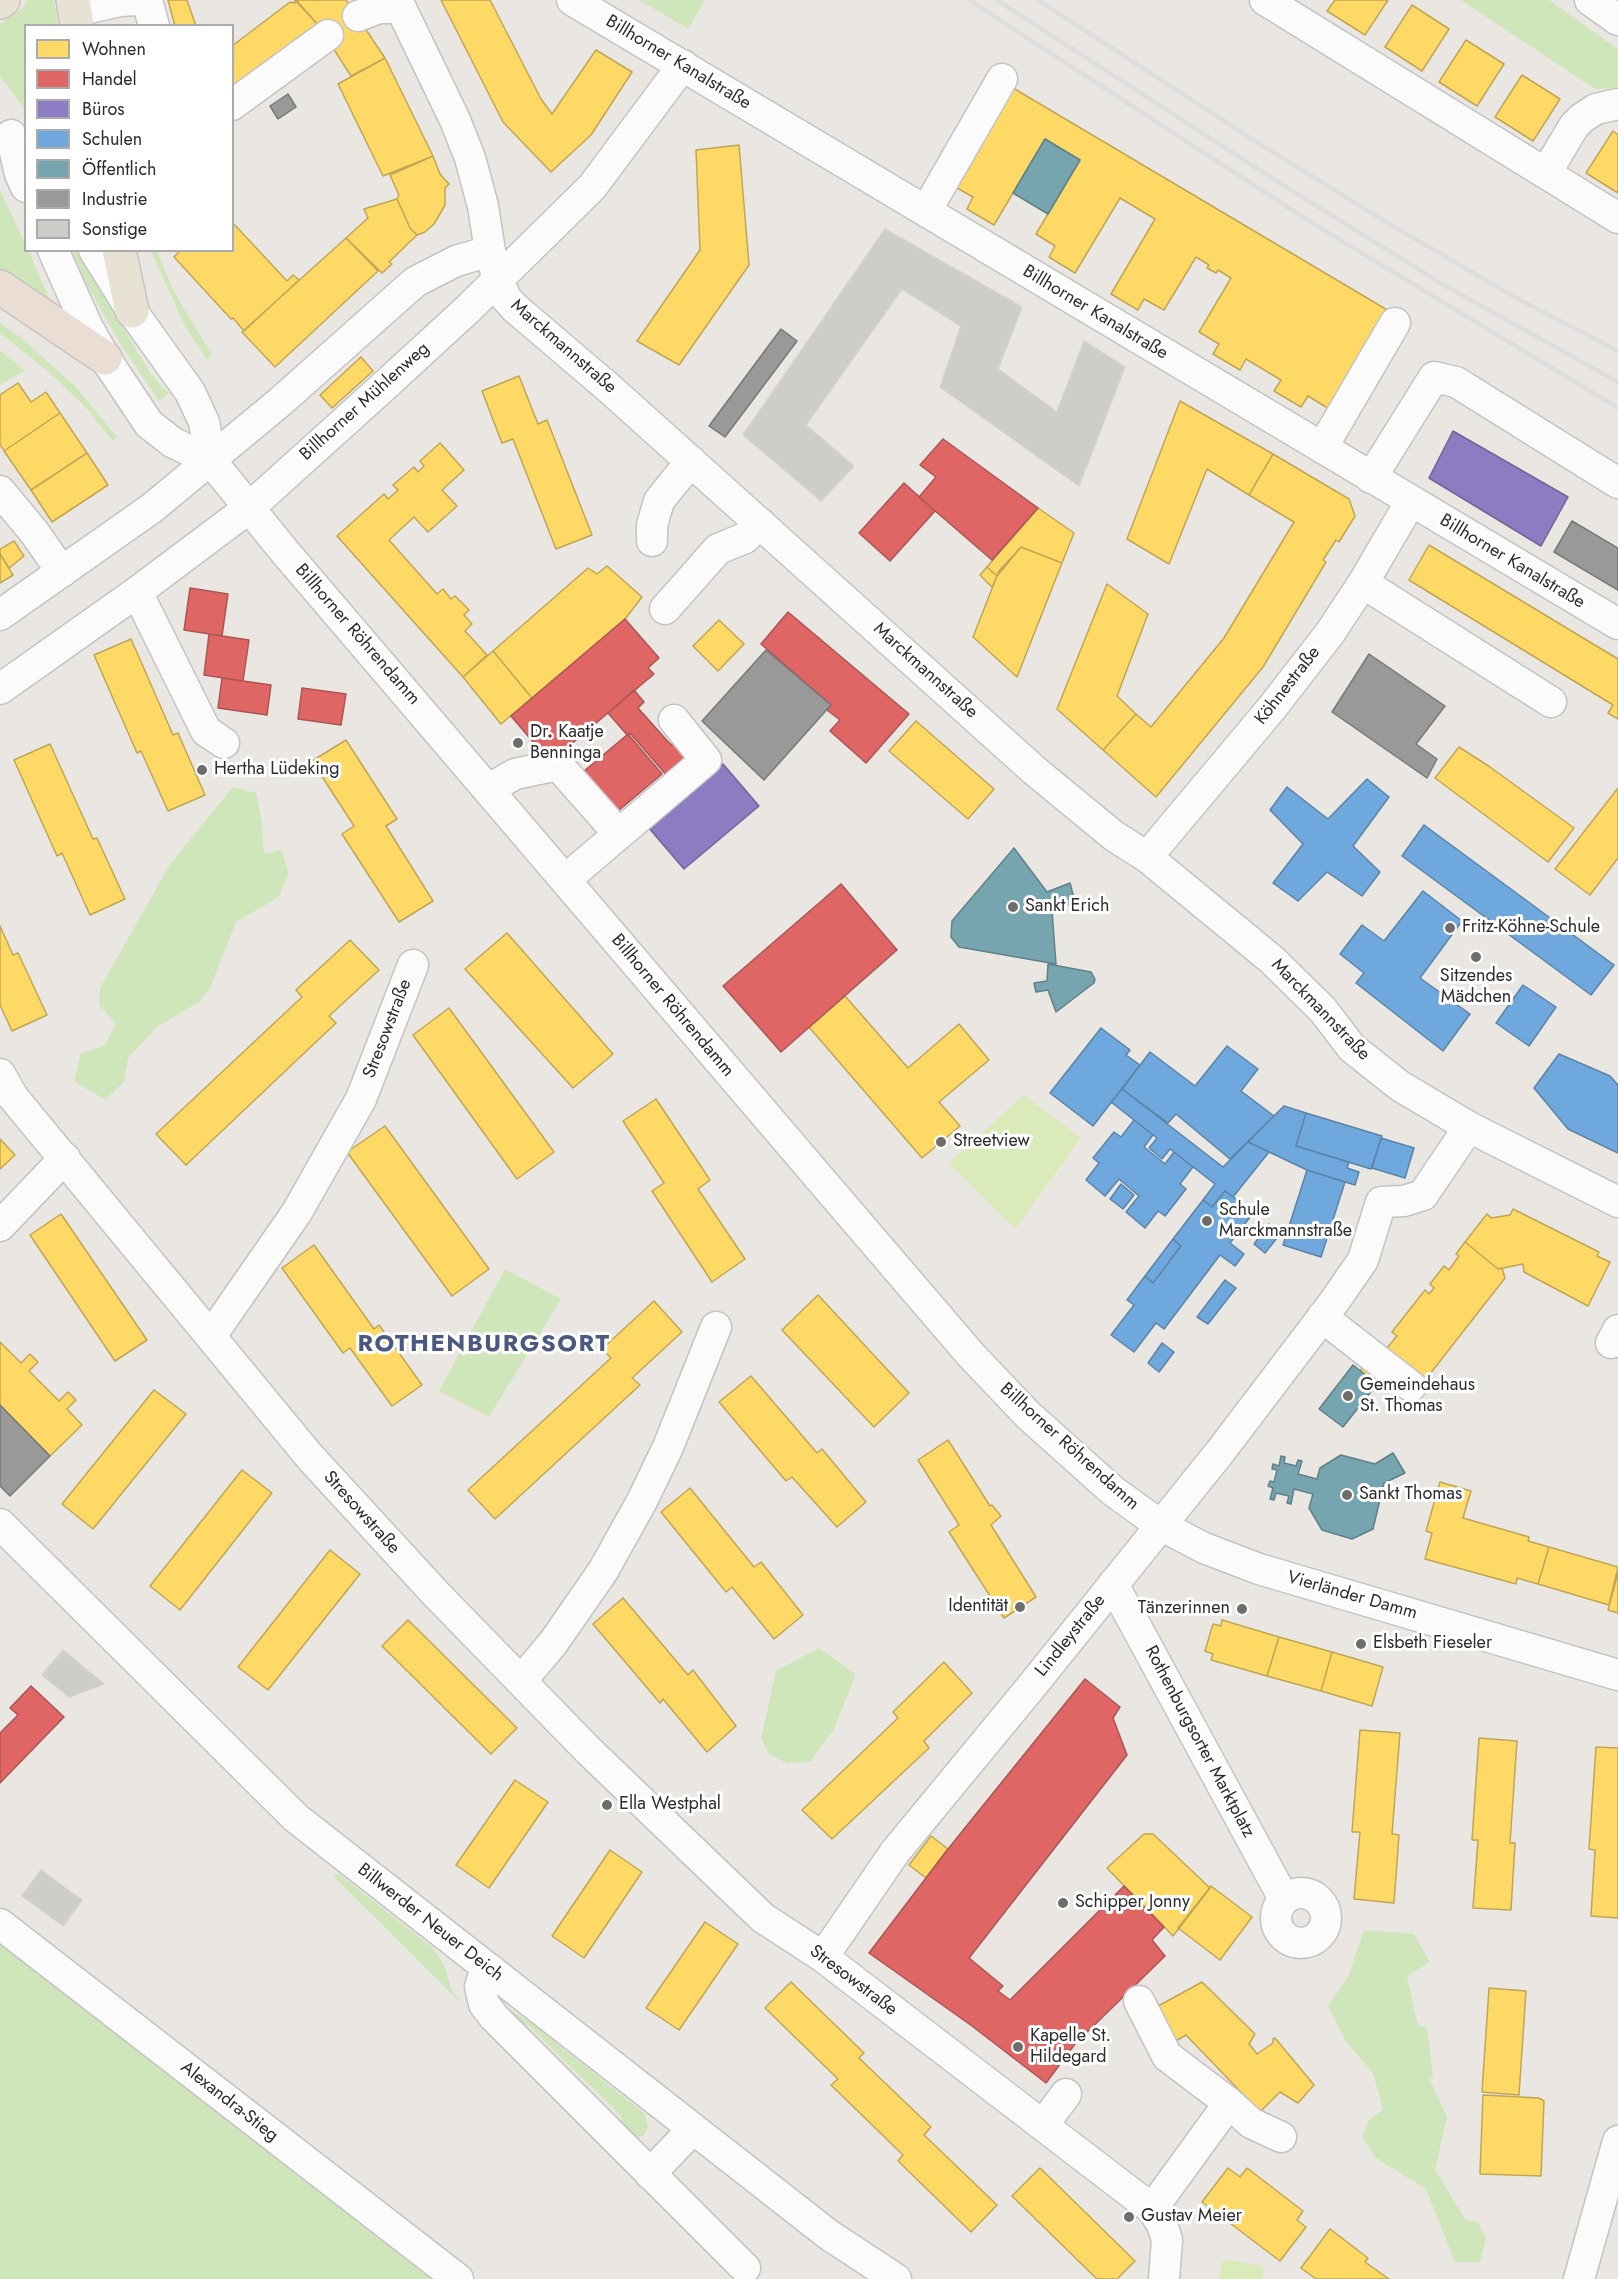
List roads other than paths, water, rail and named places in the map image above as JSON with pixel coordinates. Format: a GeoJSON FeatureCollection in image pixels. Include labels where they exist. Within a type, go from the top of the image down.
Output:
{"type":"FeatureCollection","features":[{"type":"Feature","properties":{"kind":"highway"},"geometry":{"type":"LineString","coordinates":[[0,287],[105,358]]}},
{"type":"Feature","properties":{"kind":"main road"},"geometry":{"type":"LineString","coordinates":[[119,252],[132,311]]}},
{"type":"Feature","properties":{"kind":"street"},"geometry":{"type":"LineString","coordinates":[[75,12],[120,1],[137,0]]}},
{"type":"Feature","properties":{"kind":"street"},"geometry":{"type":"LineString","coordinates":[[147,0],[153,24]]}},
{"type":"Feature","properties":{"kind":"street","name":"Billhorner Kanalstraße"},"geometry":{"type":"LineString","coordinates":[[572,0],[1618,624]]}},
{"type":"Feature","properties":{"kind":"street"},"geometry":{"type":"LineString","coordinates":[[1265,0],[1618,218]]}},
{"type":"Feature","properties":{"kind":"street"},"geometry":{"type":"LineString","coordinates":[[1590,0],[1618,20]]}},
{"type":"Feature","properties":{"kind":"street"},"geometry":{"type":"LineString","coordinates":[[358,16],[398,4]]}},
{"type":"Feature","properties":{"kind":"street","name":"Marckmannstraße"},"geometry":{"type":"LineString","coordinates":[[398,4],[470,158],[483,206],[490,251],[498,280],[506,297],[515,308],[691,461],[1035,771],[1114,836],[1147,857],[1271,959],[1323,1010],[1352,1048],[1400,1086],[1468,1127],[1618,1202]]}},
{"type":"Feature","properties":{"kind":"street"},"geometry":{"type":"LineString","coordinates":[[234,104],[328,35]]}},
{"type":"Feature","properties":{"kind":"street","name":"Billhorner Mühlenweg"},"geometry":{"type":"LineString","coordinates":[[0,688],[137,592],[249,508],[498,280],[592,187],[683,65]]}},
{"type":"Feature","properties":{"kind":"street"},"geometry":{"type":"LineString","coordinates":[[926,211],[1002,79]]}},
{"type":"Feature","properties":{"kind":"street"},"geometry":{"type":"LineString","coordinates":[[1546,173],[1574,126],[1582,118],[1596,109],[1618,104]]}},
{"type":"Feature","properties":{"kind":"street"},"geometry":{"type":"LineString","coordinates":[[12,133],[20,174],[24,183]]}},
{"type":"Feature","properties":{"kind":"street"},"geometry":{"type":"LineString","coordinates":[[0,615],[145,514],[210,461],[415,282],[456,261],[490,251]]}},
{"type":"Feature","properties":{"kind":"street","name":"Billhorner Röhrendamm"},"geometry":{"type":"LineString","coordinates":[[55,252],[78,309],[105,358],[149,423],[172,442],[210,461],[833,1194],[1004,1391],[1113,1491],[1160,1525]]}},
{"type":"Feature","properties":{"kind":"street"},"geometry":{"type":"LineString","coordinates":[[95,252],[132,311],[190,392],[204,422],[210,461]]}},
{"type":"Feature","properties":{"kind":"street"},"geometry":{"type":"LineString","coordinates":[[1322,448],[1395,323]]}},
{"type":"Feature","properties":{"kind":"street"},"geometry":{"type":"LineString","coordinates":[[1371,478],[1434,377],[1456,382],[1618,483]]}},
{"type":"Feature","properties":{"kind":"street"},"geometry":{"type":"LineString","coordinates":[[652,541],[652,525],[659,501],[691,461]]}},
{"type":"Feature","properties":{"kind":"street"},"geometry":{"type":"LineString","coordinates":[[0,491],[34,532],[62,572]]}},
{"type":"Feature","properties":{"kind":"street","name":"Köhnestraße"},"geometry":{"type":"LineString","coordinates":[[1147,857],[1271,709],[1330,633],[1363,583],[1411,501]]}},
{"type":"Feature","properties":{"kind":"street"},"geometry":{"type":"LineString","coordinates":[[664,609],[718,549],[745,538],[760,524]]}},
{"type":"Feature","properties":{"kind":"street"},"geometry":{"type":"LineString","coordinates":[[1363,583],[1551,702]]}},
{"type":"Feature","properties":{"kind":"street"},"geometry":{"type":"LineString","coordinates":[[137,592],[206,731],[224,743]]}},
{"type":"Feature","properties":{"kind":"street"},"geometry":{"type":"LineString","coordinates":[[565,880],[706,760],[674,720]]}},
{"type":"Feature","properties":{"kind":"street"},"geometry":{"type":"LineString","coordinates":[[489,789],[515,774],[558,765],[619,834]]}},
{"type":"Feature","properties":{"kind":"street","name":"Stresowstraße"},"geometry":{"type":"LineString","coordinates":[[210,1336],[297,1212],[361,1098],[412,965]]}},
{"type":"Feature","properties":{"kind":"street","name":"Stresowstraße"},"geometry":{"type":"LineString","coordinates":[[0,1074],[13,1096],[310,1457],[520,1681],[597,1759],[763,1918],[823,1957],[1152,2209],[1162,2224],[1167,2240],[1164,2279]]}},
{"type":"Feature","properties":{"kind":"street","name":"Lindleystraße"},"geometry":{"type":"LineString","coordinates":[[823,1957],[895,1852],[1220,1452],[1323,1317],[1363,1260],[1381,1202],[1404,1202],[1423,1196],[1468,1127]]}},
{"type":"Feature","properties":{"kind":"street"},"geometry":{"type":"LineString","coordinates":[[0,1226],[65,1158]]}},
{"type":"Feature","properties":{"kind":"street"},"geometry":{"type":"LineString","coordinates":[[1323,1317],[1411,1386]]}},
{"type":"Feature","properties":{"kind":"street"},"geometry":{"type":"LineString","coordinates":[[520,1681],[553,1643],[597,1580],[642,1501],[668,1448],[716,1327]]}},
{"type":"Feature","properties":{"kind":"street","name":"Billwerder Neuer Deich"},"geometry":{"type":"LineString","coordinates":[[0,1524],[296,1818],[829,2235],[896,2279]]}},
{"type":"Feature","properties":{"kind":"street","name":"Vierländer Damm"},"geometry":{"type":"LineString","coordinates":[[1160,1525],[1204,1548],[1259,1569],[1618,1674]]}},
{"type":"Feature","properties":{"kind":"street","name":"Rothenburgsorter Marktplatz"},"geometry":{"type":"LineString","coordinates":[[1113,1584],[1284,1899]]}},
{"type":"Feature","properties":{"kind":"street","name":"Alexandra-Stieg"},"geometry":{"type":"LineString","coordinates":[[0,1924],[458,2279]]}},
{"type":"Feature","properties":{"kind":"street"},"geometry":{"type":"LineString","coordinates":[[491,1970],[482,1980],[480,1987],[484,2004],[494,2017],[745,2268]]}},
{"type":"Feature","properties":{"kind":"street"},"geometry":{"type":"LineString","coordinates":[[1139,2001],[1167,2056],[1229,2103],[1251,2123],[1281,2137]]}},
{"type":"Feature","properties":{"kind":"street"},"geometry":{"type":"LineString","coordinates":[[1043,2125],[1066,2094]]}},
{"type":"Feature","properties":{"kind":"street"},"geometry":{"type":"LineString","coordinates":[[1152,2209],[1229,2103]]}},
{"type":"Feature","properties":{"kind":"street"},"geometry":{"type":"LineString","coordinates":[[650,2174],[693,2129]]}},
{"type":"Feature","properties":{"kind":"street"},"geometry":{"type":"LineString","coordinates":[[1579,2279],[1618,2141]]}},
{"type":"Feature","properties":{"kind":"railway"},"geometry":{"type":"LineString","coordinates":[[969,0],[1309,221],[1618,408]]}},
{"type":"Feature","properties":{"kind":"railway"},"geometry":{"type":"LineString","coordinates":[[997,0],[1275,180],[1442,284],[1618,382]]}},
{"type":"Feature","properties":{"kind":"railway"},"geometry":{"type":"LineString","coordinates":[[1038,0],[1252,139],[1386,222],[1520,300],[1618,351]]}},
{"type":"Feature","properties":{"kind":"place","name":"Dr. Kaatje Benninga"},"geometry":{"type":"Point","coordinates":[518,743]}},
{"type":"Feature","properties":{"kind":"place","name":"Hertha Lüdeking"},"geometry":{"type":"Point","coordinates":[202,770]}},
{"type":"Feature","properties":{"kind":"place","name":"Sankt Erich"},"geometry":{"type":"Point","coordinates":[1013,907]}},
{"type":"Feature","properties":{"kind":"place","name":"Fritz-Köhne-Schule"},"geometry":{"type":"Point","coordinates":[1450,928]}},
{"type":"Feature","properties":{"kind":"place","name":"Sitzendes Mädchen"},"geometry":{"type":"Point","coordinates":[1476,957]}},
{"type":"Feature","properties":{"kind":"place","name":"Streetview"},"geometry":{"type":"Point","coordinates":[941,1142]}},
{"type":"Feature","properties":{"kind":"place","name":"Schule Marckmannstraße"},"geometry":{"type":"Point","coordinates":[1207,1221]}},
{"type":"Feature","properties":{"kind":"place","name":"Gemeindehaus St. Thomas"},"geometry":{"type":"Point","coordinates":[1348,1396]}},
{"type":"Feature","properties":{"kind":"place","name":"Sankt Thomas"},"geometry":{"type":"Point","coordinates":[1347,1495]}},
{"type":"Feature","properties":{"kind":"place","name":"Identität"},"geometry":{"type":"Point","coordinates":[1020,1607]}},
{"type":"Feature","properties":{"kind":"place","name":"Tänzerinnen"},"geometry":{"type":"Point","coordinates":[1242,1609]}},
{"type":"Feature","properties":{"kind":"place","name":"Elsbeth Fieseler"},"geometry":{"type":"Point","coordinates":[1361,1644]}},
{"type":"Feature","properties":{"kind":"place","name":"Ella Westphal"},"geometry":{"type":"Point","coordinates":[607,1805]}},
{"type":"Feature","properties":{"kind":"place","name":"Schipper Jonny"},"geometry":{"type":"Point","coordinates":[1063,1903]}},
{"type":"Feature","properties":{"kind":"place","name":"Kapelle St. Hildegard"},"geometry":{"type":"Point","coordinates":[1018,2047]}},
{"type":"Feature","properties":{"kind":"place","name":"Gustav Meier"},"geometry":{"type":"Point","coordinates":[1129,2217]}},
{"type":"Feature","properties":{"kind":"district","name":"ROTHENBURGSORT"},"geometry":{"type":"Point","coordinates":[484,1345]}}]}
